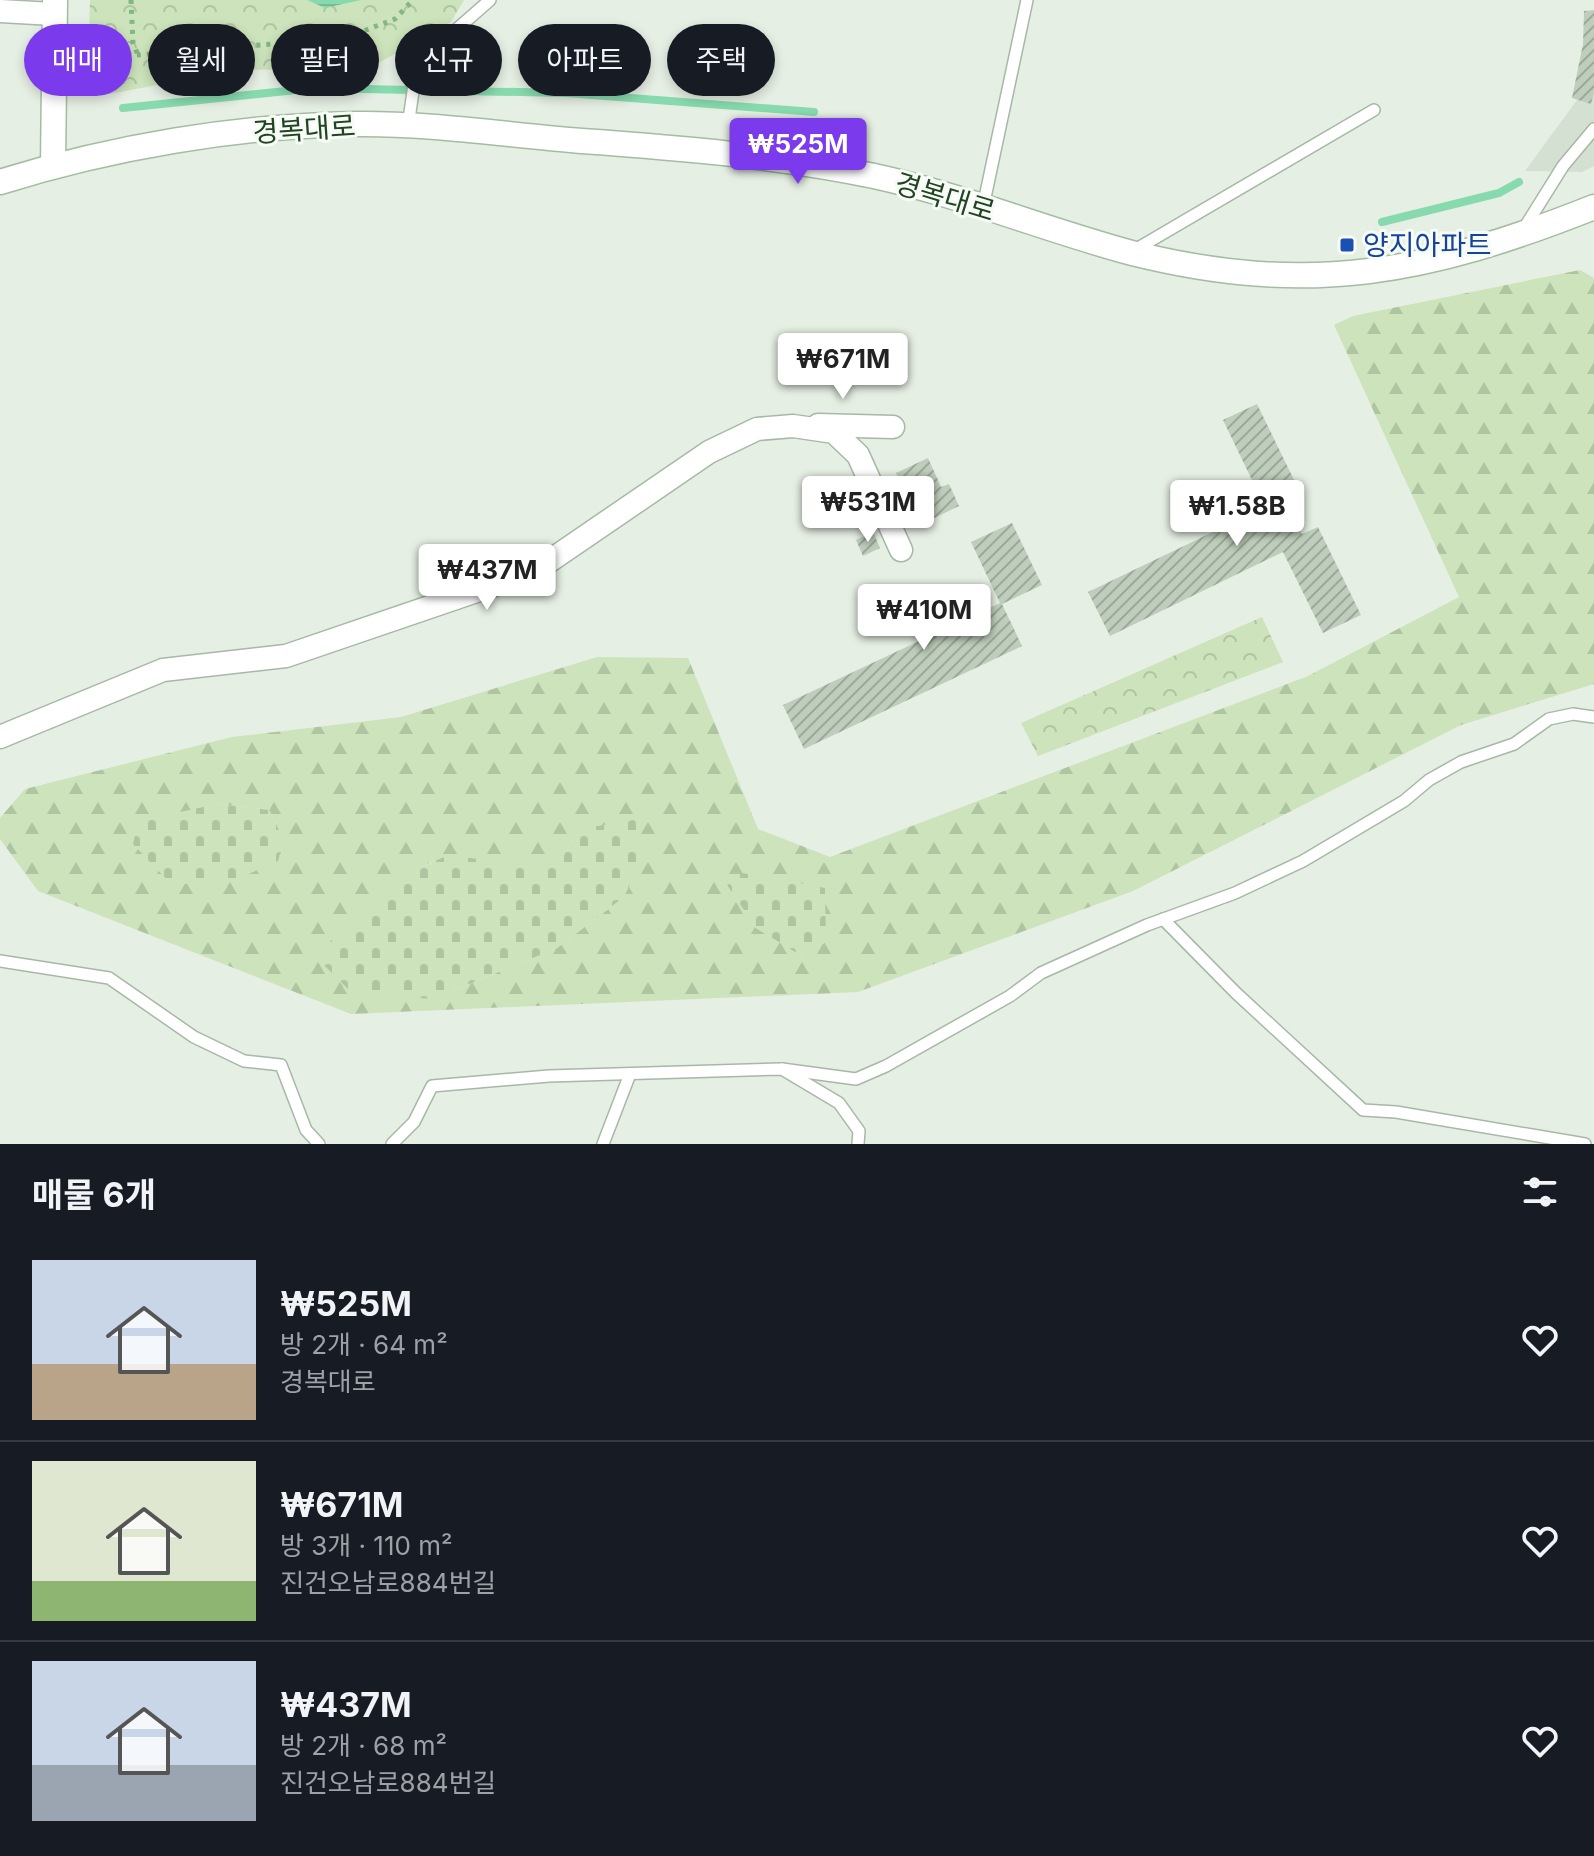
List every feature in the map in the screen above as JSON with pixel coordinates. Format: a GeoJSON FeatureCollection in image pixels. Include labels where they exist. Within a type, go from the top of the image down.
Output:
{"type":"FeatureCollection","features":[{"type":"Feature","properties":{"kind":"street"},"geometry":{"type":"LineString","coordinates":[[0,11],[54,7]]}},
{"type":"Feature","properties":{"kind":"street"},"geometry":{"type":"LineString","coordinates":[[52,96],[53,166]]}},
{"type":"Feature","properties":{"kind":"street","name":"경복대로"},"geometry":{"type":"LineString","coordinates":[[0,182],[53,166],[198,139],[282,128],[408,126],[761,155],[879,177],[1131,252],[1222,271],[1345,277],[1460,254],[1519,237],[1594,207]]}},
{"type":"Feature","properties":{"kind":"street"},"geometry":{"type":"LineString","coordinates":[[0,737],[163,670],[286,656],[535,571],[709,452],[757,429],[793,426],[893,427]]}},
{"type":"Feature","properties":{"kind":"street"},"geometry":{"type":"LineString","coordinates":[[793,426],[834,432],[858,455],[901,550]]}},
{"type":"Feature","properties":{"kind":"lane"},"geometry":{"type":"LineString","coordinates":[[408,126],[417,64],[441,39],[470,21],[490,0]]}},
{"type":"Feature","properties":{"kind":"lane"},"geometry":{"type":"LineString","coordinates":[[982,208],[1027,0]]}},
{"type":"Feature","properties":{"kind":"lane"},"geometry":{"type":"LineString","coordinates":[[1131,252],[1374,110]]}},
{"type":"Feature","properties":{"kind":"lane"},"geometry":{"type":"LineString","coordinates":[[1519,237],[1563,166],[1594,129]]}},
{"type":"Feature","properties":{"kind":"lane"},"geometry":{"type":"LineString","coordinates":[[392,1144],[414,1122],[432,1086],[549,1076],[782,1069],[856,1079],[956,1027],[1041,973],[1163,919],[1235,893],[1303,861],[1404,801],[1429,780],[1461,762],[1514,744],[1549,719],[1573,714],[1594,717]]}},
{"type":"Feature","properties":{"kind":"lane"},"geometry":{"type":"LineString","coordinates":[[1163,919],[1236,993],[1363,1110],[1396,1112],[1585,1144]]}},
{"type":"Feature","properties":{"kind":"lane"},"geometry":{"type":"LineString","coordinates":[[0,961],[109,978],[194,1037],[244,1061],[281,1065],[306,1130],[319,1144]]}},
{"type":"Feature","properties":{"kind":"lane"},"geometry":{"type":"LineString","coordinates":[[782,1069],[839,1103],[859,1131],[858,1144]]}},
{"type":"Feature","properties":{"kind":"lane"},"geometry":{"type":"LineString","coordinates":[[603,1144],[630,1074]]}},
{"type":"Feature","properties":{"kind":"path"},"geometry":{"type":"LineString","coordinates":[[131,0],[133,43],[138,55]]}},
{"type":"Feature","properties":{"kind":"path"},"geometry":{"type":"LineString","coordinates":[[132,55],[345,38],[395,19],[413,0]]}},
{"type":"Feature","properties":{"kind":"shaded area"},"geometry":{"type":"Polygon","coordinates":[[[307,0],[361,0],[325,8],[307,0]]]}},
{"type":"Feature","properties":{"kind":"shaded area"},"geometry":{"type":"Polygon","coordinates":[[[1594,12],[1594,166],[1582,172],[1525,171],[1577,100],[1594,12]]]}},
{"type":"Feature","properties":{"kind":"green space"},"geometry":{"type":"Polygon","coordinates":[[[90,0],[464,0],[447,24],[395,24],[395,54],[379,63],[379,24],[271,24],[271,70],[255,70],[255,24],[148,24],[148,87],[132,90],[132,24],[89,24],[90,0]]]}},
{"type":"Feature","properties":{"kind":"green space"},"geometry":{"type":"Polygon","coordinates":[[[1580,270],[1594,278],[1594,684],[1461,725],[1133,891],[858,992],[351,1014],[38,891],[0,839],[0,818],[25,789],[232,737],[401,717],[597,657],[688,658],[758,829],[830,857],[1308,676],[1459,597],[1334,325],[1353,316],[1580,270]],[[217,804],[284,840],[269,810],[217,804]],[[580,829],[559,862],[436,861],[415,872],[387,896],[433,999],[557,948],[624,897],[580,829]],[[742,874],[727,885],[756,928],[800,955],[826,942],[742,874]]]}},
{"type":"Feature","properties":{"kind":"green space"},"geometry":{"type":"Polygon","coordinates":[[[1262,617],[1283,662],[1038,756],[1021,723],[1262,617]]]}},
{"type":"Feature","properties":{"kind":"green space"},"geometry":{"type":"Polygon","coordinates":[[[217,804],[269,810],[284,840],[278,861],[226,884],[171,884],[133,844],[139,821],[217,804]]]}},
{"type":"Feature","properties":{"kind":"green space"},"geometry":{"type":"Polygon","coordinates":[[[639,819],[641,861],[624,897],[557,948],[433,999],[352,993],[317,958],[335,936],[416,869],[449,855],[498,862],[559,862],[580,829],[639,819]]]}},
{"type":"Feature","properties":{"kind":"green space"},"geometry":{"type":"Polygon","coordinates":[[[742,873],[825,888],[826,942],[800,955],[756,928],[727,885],[742,873]]]}},
{"type":"Feature","properties":{"kind":"building"},"geometry":{"type":"Polygon","coordinates":[[[1594,10],[1594,92],[1591,104],[1572,98],[1583,44],[1584,11],[1594,10]]]}},
{"type":"Feature","properties":{"kind":"building"},"geometry":{"type":"Polygon","coordinates":[[[1257,404],[1298,488],[1283,496],[1302,534],[1318,527],[1361,615],[1323,633],[1283,552],[1110,636],[1088,592],[1265,507],[1223,420],[1257,404]]]}},
{"type":"Feature","properties":{"kind":"building"},"geometry":{"type":"Polygon","coordinates":[[[928,458],[941,487],[949,484],[959,506],[920,525],[896,473],[928,458]]]}},
{"type":"Feature","properties":{"kind":"building"},"geometry":{"type":"Polygon","coordinates":[[[1012,523],[1042,585],[1002,604],[1022,646],[804,749],[783,705],[1000,603],[971,542],[1012,523]]]}},
{"type":"Feature","properties":{"kind":"building"},"geometry":{"type":"Polygon","coordinates":[[[873,532],[880,548],[863,556],[856,540],[873,532]]]}},
{"type":"Feature","properties":{"kind":"waterway"},"geometry":{"type":"LineString","coordinates":[[123,108],[315,88],[566,93],[814,112]]}},
{"type":"Feature","properties":{"kind":"waterway"},"geometry":{"type":"LineString","coordinates":[[1382,222],[1499,193],[1519,182]]}},
{"type":"Feature","properties":{"kind":"place","name":"양지아파트"},"geometry":{"type":"Point","coordinates":[1347,245]}}]}
